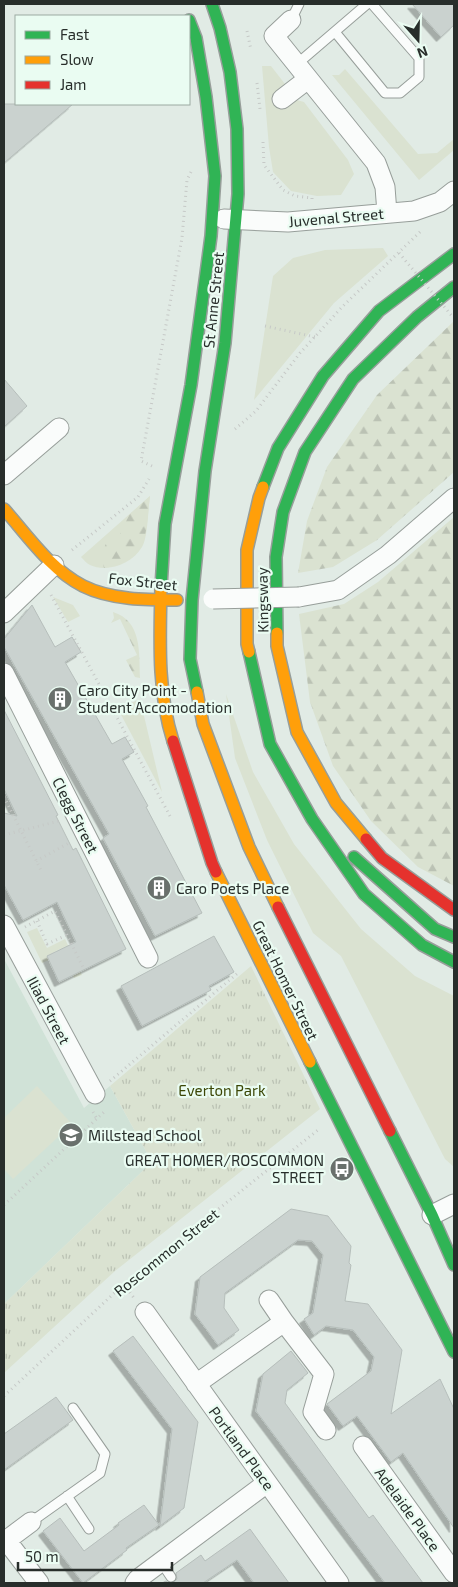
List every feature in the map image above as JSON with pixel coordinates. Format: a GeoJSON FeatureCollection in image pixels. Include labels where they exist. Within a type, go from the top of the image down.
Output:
{"type":"FeatureCollection","features":[{"type":"Feature","properties":{"kind":"main road","name":"St Anne Street"},"geometry":{"type":"LineString","coordinates":[[192,600],[205,471],[225,343],[238,194],[237,129],[230,72],[220,28],[212,4]]}},
{"type":"Feature","properties":{"kind":"main road","name":"St Anne Street"},"geometry":{"type":"LineString","coordinates":[[160,600],[165,524],[191,385],[212,218],[214,176],[212,150],[206,97],[196,38],[190,23]]}},
{"type":"Feature","properties":{"kind":"main road","name":"Kingsway"},"geometry":{"type":"LineString","coordinates":[[312,819],[270,744],[247,644],[247,550],[259,498],[278,448],[323,376],[379,311],[454,254]]}},
{"type":"Feature","properties":{"kind":"main road","name":"Kingsway"},"geometry":{"type":"LineString","coordinates":[[454,287],[417,317],[353,379],[305,452],[282,512],[276,557],[277,646],[296,732],[336,803],[382,858],[454,910]]}},
{"type":"Feature","properties":{"kind":"main road","name":"Fox Street"},"geometry":{"type":"LineString","coordinates":[[4,509],[54,565],[83,586],[105,594],[160,600],[192,600]]}},
{"type":"Feature","properties":{"kind":"main road","name":"Great Homer Street"},"geometry":{"type":"LineString","coordinates":[[160,600],[159,666],[169,730],[212,862],[257,957],[454,1352]]}},
{"type":"Feature","properties":{"kind":"main road","name":"Great Homer Street"},"geometry":{"type":"LineString","coordinates":[[192,600],[190,659],[203,724],[249,847],[290,933],[432,1215],[454,1266]]}},
{"type":"Feature","properties":{"kind":"main road"},"geometry":{"type":"LineString","coordinates":[[312,819],[435,929],[454,937]]}},
{"type":"Feature","properties":{"kind":"main road"},"geometry":{"type":"LineString","coordinates":[[312,819],[364,894],[422,945],[454,962]]}},
{"type":"Feature","properties":{"kind":"street"},"geometry":{"type":"LineString","coordinates":[[295,12],[274,36],[376,163],[385,187],[387,212]]}},
{"type":"Feature","properties":{"kind":"street"},"geometry":{"type":"LineString","coordinates":[[282,99],[302,72]]}},
{"type":"Feature","properties":{"kind":"street","name":"Juvenal Street"},"geometry":{"type":"LineString","coordinates":[[212,218],[288,222],[414,211],[440,202],[454,191]]}},
{"type":"Feature","properties":{"kind":"street"},"geometry":{"type":"LineString","coordinates":[[4,475],[59,428]]}},
{"type":"Feature","properties":{"kind":"street"},"geometry":{"type":"LineString","coordinates":[[192,600],[299,597],[338,590],[388,555],[454,498]]}},
{"type":"Feature","properties":{"kind":"street"},"geometry":{"type":"LineString","coordinates":[[4,613],[54,565]]}},
{"type":"Feature","properties":{"kind":"street","name":"Clegg Street"},"geometry":{"type":"LineString","coordinates":[[4,673],[148,958]]}},
{"type":"Feature","properties":{"kind":"street","name":"Iliad Street"},"geometry":{"type":"LineString","coordinates":[[7,930],[95,1094]]}},
{"type":"Feature","properties":{"kind":"street"},"geometry":{"type":"LineString","coordinates":[[432,1215],[454,1204]]}},
{"type":"Feature","properties":{"kind":"street"},"geometry":{"type":"LineString","coordinates":[[269,1300],[324,1374],[313,1412],[326,1430]]}},
{"type":"Feature","properties":{"kind":"street","name":"Portland Place"},"geometry":{"type":"LineString","coordinates":[[145,1312],[339,1583]]}},
{"type":"Feature","properties":{"kind":"street"},"geometry":{"type":"LineString","coordinates":[[196,1384],[284,1322]]}},
{"type":"Feature","properties":{"kind":"street","name":"Adelaide Place"},"geometry":{"type":"LineString","coordinates":[[363,1446],[454,1573]]}},
{"type":"Feature","properties":{"kind":"street"},"geometry":{"type":"LineString","coordinates":[[134,1583],[138,1579],[166,1570],[267,1483]]}},
{"type":"Feature","properties":{"kind":"street"},"geometry":{"type":"LineString","coordinates":[[31,1522],[5,1541],[40,1583]]}},
{"type":"Feature","properties":{"kind":"lane"},"geometry":{"type":"LineString","coordinates":[[302,72],[335,32],[367,4]]}},
{"type":"Feature","properties":{"kind":"lane"},"geometry":{"type":"LineString","coordinates":[[335,32],[385,93],[400,93],[419,77],[419,58],[372,4]]}},
{"type":"Feature","properties":{"kind":"lane"},"geometry":{"type":"LineString","coordinates":[[438,266],[454,243]]}},
{"type":"Feature","properties":{"kind":"lane"},"geometry":{"type":"LineString","coordinates":[[31,1522],[100,1473],[105,1454],[73,1408]]}},
{"type":"Feature","properties":{"kind":"lane"},"geometry":{"type":"LineString","coordinates":[[67,1496],[89,1529]]}},
{"type":"Feature","properties":{"kind":"path"},"geometry":{"type":"LineString","coordinates":[[246,29],[252,57]]}},
{"type":"Feature","properties":{"kind":"path"},"geometry":{"type":"LineString","coordinates":[[256,76],[260,112]]}},
{"type":"Feature","properties":{"kind":"path"},"geometry":{"type":"LineString","coordinates":[[262,139],[264,165],[283,190],[295,196],[312,198],[312,220]]}},
{"type":"Feature","properties":{"kind":"path"},"geometry":{"type":"LineString","coordinates":[[176,468],[156,468],[141,461],[182,238],[187,180],[192,168],[212,150]]}},
{"type":"Feature","properties":{"kind":"path"},"geometry":{"type":"LineString","coordinates":[[212,426],[234,430],[256,411],[314,337],[343,306],[425,227],[416,228]]}},
{"type":"Feature","properties":{"kind":"path"},"geometry":{"type":"LineString","coordinates":[[399,252],[452,316]]}},
{"type":"Feature","properties":{"kind":"path"},"geometry":{"type":"LineString","coordinates":[[265,326],[314,337]]}},
{"type":"Feature","properties":{"kind":"path"},"geometry":{"type":"LineString","coordinates":[[156,468],[138,497],[54,565],[50,582],[51,596],[159,794]]}},
{"type":"Feature","properties":{"kind":"path"},"geometry":{"type":"LineString","coordinates":[[4,797],[42,872]]}},
{"type":"Feature","properties":{"kind":"path"},"geometry":{"type":"LineString","coordinates":[[4,835],[62,820]]}},
{"type":"Feature","properties":{"kind":"path"},"geometry":{"type":"LineString","coordinates":[[36,860],[73,841]]}},
{"type":"Feature","properties":{"kind":"path"},"geometry":{"type":"LineString","coordinates":[[7,930],[37,921],[55,911],[84,969]]}},
{"type":"Feature","properties":{"kind":"path"},"geometry":{"type":"LineString","coordinates":[[37,921],[47,944],[67,935]]}},
{"type":"Feature","properties":{"kind":"path"},"geometry":{"type":"LineString","coordinates":[[95,1094],[257,957]]}},
{"type":"Feature","properties":{"kind":"path"},"geometry":{"type":"LineString","coordinates":[[4,1205],[104,1112]]}},
{"type":"Feature","properties":{"kind":"path","name":"Roscommon Street"},"geometry":{"type":"LineString","coordinates":[[4,1396],[124,1284],[336,1116]]}},
{"type":"Feature","properties":{"kind":"shaded area","name":"Millstead School"},"geometry":{"type":"Polygon","coordinates":[[[4,959],[84,1108],[110,1086],[152,1162],[4,1304],[4,959]]]}},
{"type":"Feature","properties":{"kind":"green space"},"geometry":{"type":"Polygon","coordinates":[[[262,66],[271,66],[285,84],[274,93],[285,106],[293,99],[304,102],[348,160],[354,174],[341,195],[317,196],[291,191],[273,172],[262,66]]]}},
{"type":"Feature","properties":{"kind":"green space"},"geometry":{"type":"Polygon","coordinates":[[[345,69],[418,154],[437,153],[454,139],[454,150],[419,180],[332,75],[339,75],[345,69]]]}},
{"type":"Feature","properties":{"kind":"green space"},"geometry":{"type":"Polygon","coordinates":[[[383,248],[388,256],[334,303],[254,400],[273,276],[293,258],[325,250],[383,248]]]}},
{"type":"Feature","properties":{"kind":"green space"},"geometry":{"type":"Polygon","coordinates":[[[454,321],[454,472],[377,540],[333,567],[298,573],[307,521],[327,467],[377,395],[454,321]]]}},
{"type":"Feature","properties":{"kind":"green space"},"geometry":{"type":"Polygon","coordinates":[[[150,496],[146,537],[138,553],[126,562],[104,568],[90,565],[81,557],[150,496]]]}},
{"type":"Feature","properties":{"kind":"green space"},"geometry":{"type":"Polygon","coordinates":[[[150,496],[145,534],[137,552],[130,559],[104,568],[101,556],[107,541],[120,534],[129,515],[150,496]]]}},
{"type":"Feature","properties":{"kind":"green space"},"geometry":{"type":"Polygon","coordinates":[[[454,517],[454,886],[418,867],[371,821],[333,766],[310,702],[299,614],[344,604],[378,582],[454,517]]]}},
{"type":"Feature","properties":{"kind":"green space"},"geometry":{"type":"Polygon","coordinates":[[[53,597],[73,605],[80,616],[68,622],[53,597]]]}},
{"type":"Feature","properties":{"kind":"green space"},"geometry":{"type":"Polygon","coordinates":[[[113,612],[129,622],[134,630],[139,648],[140,678],[135,677],[126,660],[137,655],[120,619],[111,623],[114,618],[113,612]]]}},
{"type":"Feature","properties":{"kind":"green space"},"geometry":{"type":"Polygon","coordinates":[[[226,694],[253,772],[294,844],[361,929],[415,976],[454,996],[454,1167],[445,1159],[341,956],[313,933],[267,840],[235,758],[226,694]]]}},
{"type":"Feature","properties":{"kind":"green space"},"geometry":{"type":"Polygon","coordinates":[[[140,699],[162,792],[118,709],[140,699]]]}},
{"type":"Feature","properties":{"kind":"green space"},"geometry":{"type":"Polygon","coordinates":[[[37,928],[47,948],[65,939],[82,975],[74,978],[60,949],[47,956],[49,960],[42,963],[27,932],[37,928]]]}},
{"type":"Feature","properties":{"kind":"green space","name":"Everton Park"},"geometry":{"type":"Polygon","coordinates":[[[251,966],[320,1109],[115,1271],[4,1373],[4,1304],[152,1162],[110,1086],[251,966]]]}},
{"type":"Feature","properties":{"kind":"green space"},"geometry":{"type":"Polygon","coordinates":[[[37,1086],[72,1124],[13,1179],[4,1169],[4,1118],[37,1086]]]}},
{"type":"Feature","properties":{"kind":"building"},"geometry":{"type":"Polygon","coordinates":[[[412,4],[454,4],[454,25],[441,37],[412,4]]]}},
{"type":"Feature","properties":{"kind":"building"},"geometry":{"type":"Polygon","coordinates":[[[4,104],[72,105],[4,163],[4,104]]]}},
{"type":"Feature","properties":{"kind":"building"},"geometry":{"type":"Polygon","coordinates":[[[4,379],[27,406],[4,427],[4,379]]]}},
{"type":"Feature","properties":{"kind":"building","name":"Caro City Point - Student Accomodation"},"geometry":{"type":"Polygon","coordinates":[[[32,605],[55,647],[72,637],[81,652],[65,662],[112,744],[125,737],[134,752],[122,759],[202,913],[155,936],[103,838],[109,834],[4,647],[4,639],[32,605]]]}},
{"type":"Feature","properties":{"kind":"building"},"geometry":{"type":"Polygon","coordinates":[[[4,710],[58,815],[56,816],[73,850],[76,848],[126,949],[59,982],[47,956],[76,942],[57,902],[23,920],[4,885],[4,813],[17,816],[4,789],[4,710]]]}},
{"type":"Feature","properties":{"kind":"building"},"geometry":{"type":"Polygon","coordinates":[[[214,936],[234,972],[209,986],[211,990],[142,1026],[121,986],[214,936]]]}},
{"type":"Feature","properties":{"kind":"building"},"geometry":{"type":"Polygon","coordinates":[[[291,1209],[328,1216],[351,1246],[349,1263],[351,1265],[345,1301],[368,1304],[402,1350],[391,1414],[440,1379],[454,1409],[454,1528],[403,1453],[391,1462],[357,1416],[343,1426],[327,1404],[371,1371],[374,1357],[353,1330],[326,1326],[314,1335],[304,1319],[313,1313],[323,1255],[312,1241],[298,1240],[225,1293],[224,1308],[239,1330],[218,1345],[195,1314],[200,1277],[291,1209]]]}},
{"type":"Feature","properties":{"kind":"building"},"geometry":{"type":"Polygon","coordinates":[[[133,1336],[198,1422],[184,1508],[160,1526],[172,1429],[113,1351],[133,1336]]]}},
{"type":"Feature","properties":{"kind":"building"},"geometry":{"type":"Polygon","coordinates":[[[291,1351],[308,1373],[287,1390],[285,1403],[369,1518],[373,1515],[423,1583],[385,1583],[256,1411],[263,1374],[291,1351]]]}},
{"type":"Feature","properties":{"kind":"building"},"geometry":{"type":"Polygon","coordinates":[[[56,1397],[73,1420],[4,1470],[4,1434],[56,1397]]]}},
{"type":"Feature","properties":{"kind":"building"},"geometry":{"type":"Polygon","coordinates":[[[144,1505],[159,1525],[126,1548],[127,1550],[83,1583],[43,1531],[60,1518],[84,1551],[119,1525],[118,1523],[144,1505]]]}},
{"type":"Feature","properties":{"kind":"building"},"geometry":{"type":"Polygon","coordinates":[[[250,1529],[289,1583],[254,1583],[237,1560],[203,1583],[169,1583],[177,1579],[176,1573],[201,1555],[205,1561],[250,1529]]]}},
{"type":"Feature","properties":{"kind":"traffic: fast"},"geometry":{"type":"LineString","coordinates":[[197,692],[190,659],[192,600],[205,471],[225,343],[238,194],[237,129],[230,72],[220,28],[212,4]]}},
{"type":"Feature","properties":{"kind":"traffic: fast"},"geometry":{"type":"LineString","coordinates":[[161,587],[165,524],[191,385],[211,236],[215,176],[206,97],[196,38],[190,23]]}},
{"type":"Feature","properties":{"kind":"traffic: fast"},"geometry":{"type":"LineString","coordinates":[[263,487],[278,448],[323,376],[379,311],[454,254]]}},
{"type":"Feature","properties":{"kind":"traffic: fast"},"geometry":{"type":"LineString","coordinates":[[277,633],[276,557],[283,512],[305,452],[353,379],[417,317],[454,287]]}},
{"type":"Feature","properties":{"kind":"traffic: fast"},"geometry":{"type":"LineString","coordinates":[[249,652],[270,744],[312,819],[364,894],[422,945],[454,962]]}},
{"type":"Feature","properties":{"kind":"traffic: fast"},"geometry":{"type":"LineString","coordinates":[[354,857],[435,929],[454,937]]}},
{"type":"Feature","properties":{"kind":"traffic: fast"},"geometry":{"type":"LineString","coordinates":[[310,1062],[454,1352]]}},
{"type":"Feature","properties":{"kind":"traffic: fast"},"geometry":{"type":"LineString","coordinates":[[390,1131],[432,1215],[454,1265]]}},
{"type":"Feature","properties":{"kind":"traffic: slow"},"geometry":{"type":"LineString","coordinates":[[249,652],[247,644],[247,550],[263,487]]}},
{"type":"Feature","properties":{"kind":"traffic: slow"},"geometry":{"type":"LineString","coordinates":[[4,509],[60,571],[83,586],[117,597],[177,600]]}},
{"type":"Feature","properties":{"kind":"traffic: slow"},"geometry":{"type":"LineString","coordinates":[[161,587],[160,645],[162,684],[164,703],[173,741]]}},
{"type":"Feature","properties":{"kind":"traffic: slow"},"geometry":{"type":"LineString","coordinates":[[277,633],[277,646],[297,732],[336,803],[366,839]]}},
{"type":"Feature","properties":{"kind":"traffic: slow"},"geometry":{"type":"LineString","coordinates":[[197,692],[203,724],[249,847],[278,907]]}},
{"type":"Feature","properties":{"kind":"traffic: slow"},"geometry":{"type":"LineString","coordinates":[[216,872],[310,1062]]}},
{"type":"Feature","properties":{"kind":"traffic: jam"},"geometry":{"type":"LineString","coordinates":[[173,741],[216,872]]}},
{"type":"Feature","properties":{"kind":"traffic: jam"},"geometry":{"type":"LineString","coordinates":[[366,839],[382,858],[454,910]]}},
{"type":"Feature","properties":{"kind":"traffic: jam"},"geometry":{"type":"LineString","coordinates":[[278,907],[390,1131]]}},
{"type":"Feature","properties":{"kind":"place","name":"Caro City Point - Student Accomodation"},"geometry":{"type":"Point","coordinates":[60,699]}},
{"type":"Feature","properties":{"kind":"place","name":"Caro Poets Place"},"geometry":{"type":"Point","coordinates":[159,888]}},
{"type":"Feature","properties":{"kind":"place","name":"Millstead School"},"geometry":{"type":"Point","coordinates":[71,1135]}},
{"type":"Feature","properties":{"kind":"place","name":"GREAT HOMER/ROSCOMMON STREET"},"geometry":{"type":"Point","coordinates":[342,1169]}}]}
